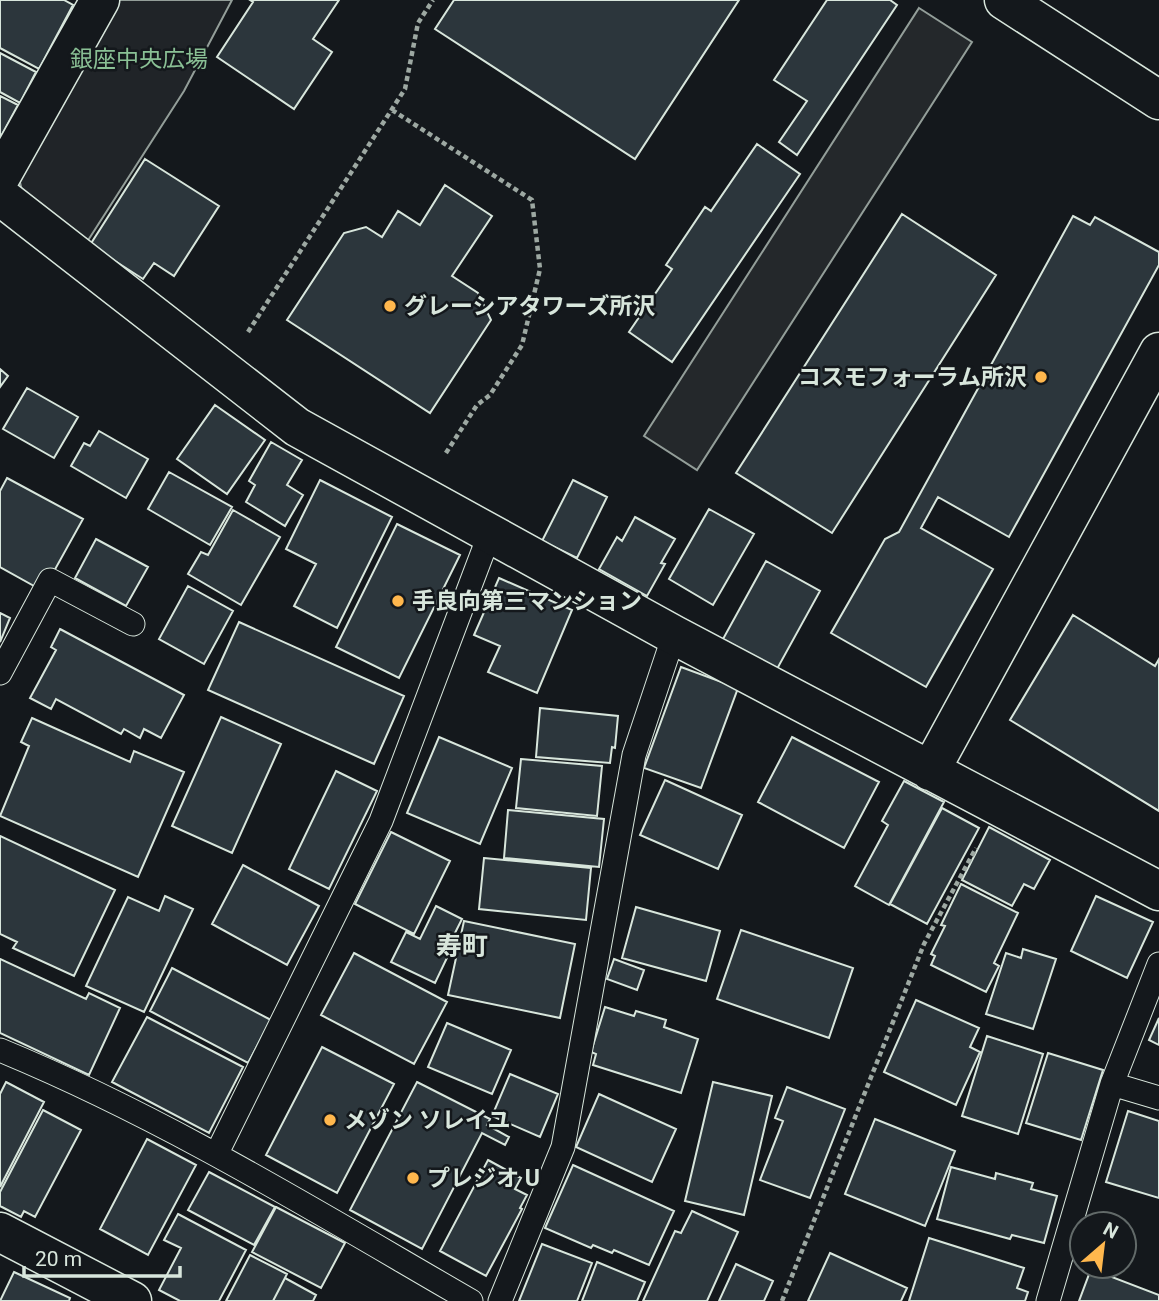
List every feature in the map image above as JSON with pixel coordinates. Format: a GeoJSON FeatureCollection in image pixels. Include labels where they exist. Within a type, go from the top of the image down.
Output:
{"type":"FeatureCollection","features":[{"type":"Feature","properties":{"kind":"street"},"geometry":{"type":"LineString","coordinates":[[0,178],[100,0]]}},
{"type":"Feature","properties":{"kind":"street"},"geometry":{"type":"LineString","coordinates":[[1004,0],[1159,100]]}},
{"type":"Feature","properties":{"kind":"street"},"geometry":{"type":"LineString","coordinates":[[0,196],[297,427],[674,635],[1159,891]]}},
{"type":"Feature","properties":{"kind":"street"},"geometry":{"type":"LineString","coordinates":[[930,771],[1159,352]]}},
{"type":"Feature","properties":{"kind":"street"},"geometry":{"type":"LineString","coordinates":[[0,1232],[132,1301]]}},
{"type":"Feature","properties":{"kind":"lane"},"geometry":{"type":"LineString","coordinates":[[217,1153],[381,821],[489,533]]}},
{"type":"Feature","properties":{"kind":"lane"},"geometry":{"type":"LineString","coordinates":[[0,673],[50,580],[133,624]]}},
{"type":"Feature","properties":{"kind":"lane"},"geometry":{"type":"LineString","coordinates":[[500,1301],[563,1147],[634,755],[674,635]]}},
{"type":"Feature","properties":{"kind":"lane"},"geometry":{"type":"LineString","coordinates":[[1048,1301],[1112,1084],[1159,964]]}},
{"type":"Feature","properties":{"kind":"lane"},"geometry":{"type":"LineString","coordinates":[[0,1050],[55,1072],[217,1153],[471,1301]]}},
{"type":"Feature","properties":{"kind":"lane"},"geometry":{"type":"LineString","coordinates":[[1112,1084],[1159,1098]]}},
{"type":"Feature","properties":{"kind":"path"},"geometry":{"type":"LineString","coordinates":[[224,370],[405,89],[418,23],[433,0]]}},
{"type":"Feature","properties":{"kind":"path"},"geometry":{"type":"LineString","coordinates":[[392,110],[531,200],[540,269],[522,345],[489,395],[477,405],[419,495]]}},
{"type":"Feature","properties":{"kind":"path"},"geometry":{"type":"LineString","coordinates":[[782,1301],[924,944],[998,807]]}},
{"type":"Feature","properties":{"kind":"green space","name":"銀座中央広場"},"geometry":{"type":"Polygon","coordinates":[[[111,0],[232,0],[184,91],[85,245],[23,195],[19,178],[111,0]]]}},
{"type":"Feature","properties":{"kind":"shaded area"},"geometry":{"type":"Polygon","coordinates":[[[919,8],[972,42],[697,470],[644,436],[919,8]]]}},
{"type":"Feature","properties":{"kind":"building"},"geometry":{"type":"Polygon","coordinates":[[[0,0],[64,0],[73,5],[39,69],[0,48],[0,0]]]}},
{"type":"Feature","properties":{"kind":"building"},"geometry":{"type":"Polygon","coordinates":[[[250,0],[339,0],[313,39],[332,52],[294,109],[217,57],[253,2],[250,0]]]}},
{"type":"Feature","properties":{"kind":"building"},"geometry":{"type":"Polygon","coordinates":[[[454,0],[739,0],[635,159],[435,29],[454,0]]]}},
{"type":"Feature","properties":{"kind":"building"},"geometry":{"type":"Polygon","coordinates":[[[827,0],[890,0],[897,5],[797,155],[779,142],[807,101],[774,80],[827,0]]]}},
{"type":"Feature","properties":{"kind":"building"},"geometry":{"type":"Polygon","coordinates":[[[0,53],[36,72],[20,103],[0,92],[0,53]]]}},
{"type":"Feature","properties":{"kind":"building"},"geometry":{"type":"Polygon","coordinates":[[[0,96],[18,105],[0,138],[0,96]]]}},
{"type":"Feature","properties":{"kind":"building"},"geometry":{"type":"Polygon","coordinates":[[[757,144],[800,174],[672,362],[629,332],[672,269],[666,265],[705,207],[711,211],[757,144]]]}},
{"type":"Feature","properties":{"kind":"building"},"geometry":{"type":"Polygon","coordinates":[[[145,159],[219,206],[174,276],[154,263],[143,279],[90,245],[145,159]]]}},
{"type":"Feature","properties":{"kind":"building","name":"グレーシアタワーズ所沢"},"geometry":{"type":"Polygon","coordinates":[[[445,185],[492,216],[452,276],[478,293],[491,320],[430,413],[287,320],[344,233],[366,227],[382,237],[398,211],[420,225],[445,185]]]}},
{"type":"Feature","properties":{"kind":"building"},"geometry":{"type":"Polygon","coordinates":[[[902,214],[996,275],[832,533],[736,473],[902,214]]]}},
{"type":"Feature","properties":{"kind":"building","name":"コスモフォーラム所沢"},"geometry":{"type":"Polygon","coordinates":[[[1073,216],[1090,225],[1095,217],[1159,252],[1159,265],[1009,537],[938,497],[921,528],[993,569],[926,687],[831,633],[885,539],[899,532],[1073,216]]]}},
{"type":"Feature","properties":{"kind":"building"},"geometry":{"type":"Polygon","coordinates":[[[0,369],[8,376],[0,387],[0,369]]]}},
{"type":"Feature","properties":{"kind":"building"},"geometry":{"type":"Polygon","coordinates":[[[27,388],[78,417],[54,458],[3,429],[27,388]]]}},
{"type":"Feature","properties":{"kind":"building"},"geometry":{"type":"Polygon","coordinates":[[[215,405],[265,440],[227,494],[177,459],[215,405]]]}},
{"type":"Feature","properties":{"kind":"building"},"geometry":{"type":"Polygon","coordinates":[[[99,431],[148,459],[126,498],[71,466],[84,443],[90,446],[99,431]]]}},
{"type":"Feature","properties":{"kind":"building"},"geometry":{"type":"Polygon","coordinates":[[[271,442],[302,460],[287,485],[303,495],[285,526],[246,502],[255,485],[249,481],[271,442]]]}},
{"type":"Feature","properties":{"kind":"building"},"geometry":{"type":"Polygon","coordinates":[[[169,472],[232,507],[210,545],[148,509],[169,472]]]}},
{"type":"Feature","properties":{"kind":"building"},"geometry":{"type":"Polygon","coordinates":[[[7,478],[83,519],[43,591],[0,567],[0,491],[7,478]]]}},
{"type":"Feature","properties":{"kind":"building"},"geometry":{"type":"Polygon","coordinates":[[[320,480],[392,517],[337,628],[294,606],[316,564],[286,549],[320,480]]]}},
{"type":"Feature","properties":{"kind":"building"},"geometry":{"type":"Polygon","coordinates":[[[573,480],[607,497],[577,558],[542,541],[573,480]]]}},
{"type":"Feature","properties":{"kind":"building"},"geometry":{"type":"Polygon","coordinates":[[[709,509],[754,534],[713,605],[669,579],[709,509]]]}},
{"type":"Feature","properties":{"kind":"building"},"geometry":{"type":"Polygon","coordinates":[[[233,510],[280,537],[241,605],[188,574],[201,552],[208,555],[233,510]]]}},
{"type":"Feature","properties":{"kind":"building"},"geometry":{"type":"Polygon","coordinates":[[[635,517],[675,539],[647,596],[599,569],[617,537],[622,541],[635,517]]]}},
{"type":"Feature","properties":{"kind":"building","name":"手良向第三マンション"},"geometry":{"type":"Polygon","coordinates":[[[397,524],[460,555],[399,678],[336,647],[397,524]]]}},
{"type":"Feature","properties":{"kind":"building"},"geometry":{"type":"Polygon","coordinates":[[[96,539],[148,567],[126,606],[75,578],[96,539]]]}},
{"type":"Feature","properties":{"kind":"building"},"geometry":{"type":"Polygon","coordinates":[[[766,561],[820,591],[777,669],[723,639],[766,561]]]}},
{"type":"Feature","properties":{"kind":"building"},"geometry":{"type":"Polygon","coordinates":[[[499,578],[572,610],[537,693],[488,672],[500,646],[474,635],[499,578]]]}},
{"type":"Feature","properties":{"kind":"building"},"geometry":{"type":"Polygon","coordinates":[[[188,586],[233,611],[204,664],[159,639],[188,586]]]}},
{"type":"Feature","properties":{"kind":"building"},"geometry":{"type":"Polygon","coordinates":[[[0,613],[10,618],[0,642],[0,613]]]}},
{"type":"Feature","properties":{"kind":"building"},"geometry":{"type":"Polygon","coordinates":[[[1073,615],[1155,666],[1159,659],[1159,811],[1010,720],[1073,615]]]}},
{"type":"Feature","properties":{"kind":"building"},"geometry":{"type":"Polygon","coordinates":[[[239,622],[404,696],[374,764],[208,690],[239,622]]]}},
{"type":"Feature","properties":{"kind":"building"},"geometry":{"type":"Polygon","coordinates":[[[60,629],[184,695],[161,738],[144,729],[140,738],[124,729],[121,734],[56,699],[51,709],[30,698],[56,650],[51,647],[60,629]]]}},
{"type":"Feature","properties":{"kind":"building"},"geometry":{"type":"Polygon","coordinates":[[[681,667],[738,688],[701,788],[644,768],[681,667]]]}},
{"type":"Feature","properties":{"kind":"building"},"geometry":{"type":"Polygon","coordinates":[[[540,708],[618,716],[615,748],[612,747],[610,763],[536,757],[540,708]]]}},
{"type":"Feature","properties":{"kind":"building"},"geometry":{"type":"Polygon","coordinates":[[[221,717],[281,744],[232,853],[172,826],[221,717]]]}},
{"type":"Feature","properties":{"kind":"building"},"geometry":{"type":"Polygon","coordinates":[[[32,718],[130,762],[134,751],[184,772],[138,877],[0,816],[29,746],[21,742],[32,718]]]}},
{"type":"Feature","properties":{"kind":"building"},"geometry":{"type":"Polygon","coordinates":[[[439,737],[512,768],[480,844],[407,813],[439,737]]]}},
{"type":"Feature","properties":{"kind":"building"},"geometry":{"type":"Polygon","coordinates":[[[792,737],[879,782],[844,848],[758,802],[792,737]]]}},
{"type":"Feature","properties":{"kind":"building"},"geometry":{"type":"Polygon","coordinates":[[[521,759],[602,766],[597,816],[516,808],[521,759]]]}},
{"type":"Feature","properties":{"kind":"building"},"geometry":{"type":"Polygon","coordinates":[[[336,771],[377,791],[329,889],[289,869],[336,771]]]}},
{"type":"Feature","properties":{"kind":"building"},"geometry":{"type":"Polygon","coordinates":[[[665,780],[742,815],[718,869],[640,835],[665,780]]]}},
{"type":"Feature","properties":{"kind":"building"},"geometry":{"type":"Polygon","coordinates":[[[904,781],[944,802],[889,905],[855,886],[888,825],[882,821],[904,781]]]}},
{"type":"Feature","properties":{"kind":"building"},"geometry":{"type":"Polygon","coordinates":[[[942,808],[979,828],[927,924],[890,904],[942,808]]]}},
{"type":"Feature","properties":{"kind":"building"},"geometry":{"type":"Polygon","coordinates":[[[508,810],[604,819],[599,867],[504,858],[508,810]]]}},
{"type":"Feature","properties":{"kind":"building"},"geometry":{"type":"Polygon","coordinates":[[[989,827],[1050,860],[1034,889],[1024,884],[1012,906],[962,880],[989,827]]]}},
{"type":"Feature","properties":{"kind":"building"},"geometry":{"type":"Polygon","coordinates":[[[391,832],[450,861],[414,934],[355,904],[391,832]]]}},
{"type":"Feature","properties":{"kind":"building"},"geometry":{"type":"Polygon","coordinates":[[[0,836],[115,890],[74,976],[13,948],[17,942],[0,934],[0,836]]]}},
{"type":"Feature","properties":{"kind":"building"},"geometry":{"type":"Polygon","coordinates":[[[484,858],[591,868],[586,920],[479,909],[484,858]]]}},
{"type":"Feature","properties":{"kind":"building"},"geometry":{"type":"Polygon","coordinates":[[[243,865],[319,906],[287,965],[212,924],[243,865]]]}},
{"type":"Feature","properties":{"kind":"building"},"geometry":{"type":"Polygon","coordinates":[[[961,884],[1018,913],[994,963],[999,966],[986,992],[931,965],[935,956],[931,954],[945,926],[941,925],[961,884]]]}},
{"type":"Feature","properties":{"kind":"building"},"geometry":{"type":"Polygon","coordinates":[[[165,896],[193,909],[144,1012],[86,986],[128,897],[159,911],[165,896]]]}},
{"type":"Feature","properties":{"kind":"building"},"geometry":{"type":"Polygon","coordinates":[[[1096,896],[1153,922],[1127,978],[1071,951],[1096,896]]]}},
{"type":"Feature","properties":{"kind":"building"},"geometry":{"type":"Polygon","coordinates":[[[436,906],[462,919],[452,939],[455,941],[435,983],[391,962],[406,932],[420,939],[436,906]]]}},
{"type":"Feature","properties":{"kind":"building"},"geometry":{"type":"Polygon","coordinates":[[[636,907],[720,931],[706,981],[622,958],[636,907]]]}},
{"type":"Feature","properties":{"kind":"building"},"geometry":{"type":"Polygon","coordinates":[[[464,921],[575,944],[560,1018],[448,995],[464,921]]]}},
{"type":"Feature","properties":{"kind":"building"},"geometry":{"type":"Polygon","coordinates":[[[741,930],[853,968],[829,1038],[717,999],[741,930]]]}},
{"type":"Feature","properties":{"kind":"building"},"geometry":{"type":"Polygon","coordinates":[[[1023,949],[1056,959],[1033,1029],[986,1014],[1006,953],[1021,958],[1023,949]]]}},
{"type":"Feature","properties":{"kind":"building"},"geometry":{"type":"Polygon","coordinates":[[[354,953],[447,1002],[414,1064],[321,1015],[354,953]]]}},
{"type":"Feature","properties":{"kind":"building"},"geometry":{"type":"Polygon","coordinates":[[[0,959],[86,999],[89,993],[120,1008],[89,1075],[0,1033],[0,959]]]}},
{"type":"Feature","properties":{"kind":"building"},"geometry":{"type":"Polygon","coordinates":[[[614,959],[644,970],[637,990],[607,979],[614,959]]]}},
{"type":"Feature","properties":{"kind":"building"},"geometry":{"type":"Polygon","coordinates":[[[172,968],[271,1020],[248,1063],[150,1011],[172,968]]]}},
{"type":"Feature","properties":{"kind":"building"},"geometry":{"type":"Polygon","coordinates":[[[916,1000],[979,1028],[970,1047],[980,1052],[956,1105],[884,1072],[916,1000]]]}},
{"type":"Feature","properties":{"kind":"building"},"geometry":{"type":"Polygon","coordinates":[[[605,1007],[634,1016],[636,1011],[666,1020],[664,1027],[698,1039],[681,1093],[593,1065],[596,1054],[591,1052],[605,1007]]]}},
{"type":"Feature","properties":{"kind":"building"},"geometry":{"type":"Polygon","coordinates":[[[147,1017],[243,1067],[209,1133],[112,1082],[147,1017]]]}},
{"type":"Feature","properties":{"kind":"building"},"geometry":{"type":"Polygon","coordinates":[[[1159,1018],[1159,1045],[1149,1040],[1159,1018]]]}},
{"type":"Feature","properties":{"kind":"building"},"geometry":{"type":"Polygon","coordinates":[[[447,1023],[511,1050],[492,1094],[428,1067],[447,1023]]]}},
{"type":"Feature","properties":{"kind":"building"},"geometry":{"type":"Polygon","coordinates":[[[987,1036],[1043,1054],[1018,1134],[962,1116],[987,1036]]]}},
{"type":"Feature","properties":{"kind":"building","name":"メゾン ソレイユ"},"geometry":{"type":"Polygon","coordinates":[[[322,1047],[394,1084],[337,1193],[266,1155],[322,1047]]]}},
{"type":"Feature","properties":{"kind":"building"},"geometry":{"type":"Polygon","coordinates":[[[1048,1053],[1103,1070],[1081,1140],[1026,1123],[1048,1053]]]}},
{"type":"Feature","properties":{"kind":"building"},"geometry":{"type":"Polygon","coordinates":[[[510,1074],[558,1094],[540,1137],[492,1116],[510,1074]]]}},
{"type":"Feature","properties":{"kind":"building"},"geometry":{"type":"Polygon","coordinates":[[[6,1082],[44,1102],[0,1187],[0,1094],[6,1082]]]}},
{"type":"Feature","properties":{"kind":"building","name":"プレジオ U"},"geometry":{"type":"Polygon","coordinates":[[[417,1082],[490,1119],[487,1125],[509,1137],[505,1145],[482,1133],[422,1249],[350,1210],[417,1082]]]}},
{"type":"Feature","properties":{"kind":"building"},"geometry":{"type":"Polygon","coordinates":[[[713,1082],[772,1096],[744,1215],[685,1201],[713,1082]]]}},
{"type":"Feature","properties":{"kind":"building"},"geometry":{"type":"Polygon","coordinates":[[[787,1087],[845,1109],[810,1198],[760,1180],[783,1121],[775,1118],[787,1087]]]}},
{"type":"Feature","properties":{"kind":"building"},"geometry":{"type":"Polygon","coordinates":[[[599,1094],[676,1129],[652,1182],[576,1147],[599,1094]]]}},
{"type":"Feature","properties":{"kind":"building"},"geometry":{"type":"Polygon","coordinates":[[[43,1110],[81,1130],[35,1217],[24,1211],[21,1217],[0,1206],[0,1192],[43,1110]]]}},
{"type":"Feature","properties":{"kind":"building"},"geometry":{"type":"Polygon","coordinates":[[[1128,1111],[1159,1121],[1159,1198],[1106,1182],[1128,1111]]]}},
{"type":"Feature","properties":{"kind":"building"},"geometry":{"type":"Polygon","coordinates":[[[875,1119],[955,1151],[925,1226],[845,1194],[875,1119]]]}},
{"type":"Feature","properties":{"kind":"building"},"geometry":{"type":"Polygon","coordinates":[[[147,1139],[196,1165],[148,1255],[100,1229],[147,1139]]]}},
{"type":"Feature","properties":{"kind":"building"},"geometry":{"type":"Polygon","coordinates":[[[488,1160],[521,1178],[515,1189],[527,1195],[486,1276],[440,1251],[488,1160]]]}},
{"type":"Feature","properties":{"kind":"building"},"geometry":{"type":"Polygon","coordinates":[[[573,1165],[674,1211],[649,1265],[614,1250],[612,1253],[593,1245],[591,1248],[545,1228],[573,1165]]]}},
{"type":"Feature","properties":{"kind":"building"},"geometry":{"type":"Polygon","coordinates":[[[951,1167],[995,1179],[996,1173],[1033,1183],[1031,1189],[1057,1196],[1044,1243],[1012,1235],[1010,1239],[937,1219],[951,1167]]]}},
{"type":"Feature","properties":{"kind":"building"},"geometry":{"type":"Polygon","coordinates":[[[209,1172],[275,1207],[254,1245],[188,1210],[209,1172]]]}},
{"type":"Feature","properties":{"kind":"building"},"geometry":{"type":"Polygon","coordinates":[[[276,1207],[345,1243],[321,1288],[252,1252],[276,1207]]]}},
{"type":"Feature","properties":{"kind":"building"},"geometry":{"type":"Polygon","coordinates":[[[692,1211],[738,1232],[707,1301],[643,1301],[675,1231],[681,1233],[692,1211]]]}},
{"type":"Feature","properties":{"kind":"building"},"geometry":{"type":"Polygon","coordinates":[[[178,1214],[246,1250],[219,1301],[180,1301],[159,1290],[181,1248],[164,1240],[178,1214]]]}},
{"type":"Feature","properties":{"kind":"building"},"geometry":{"type":"Polygon","coordinates":[[[929,1238],[1024,1268],[1017,1288],[1028,1292],[1025,1301],[909,1301],[929,1238]]]}},
{"type":"Feature","properties":{"kind":"building"},"geometry":{"type":"Polygon","coordinates":[[[542,1244],[592,1263],[577,1301],[519,1301],[542,1244]]]}},
{"type":"Feature","properties":{"kind":"building"},"geometry":{"type":"Polygon","coordinates":[[[830,1253],[907,1288],[901,1301],[808,1301],[830,1253]]]}},
{"type":"Feature","properties":{"kind":"building"},"geometry":{"type":"Polygon","coordinates":[[[250,1255],[287,1274],[273,1301],[226,1301],[250,1255]]]}},
{"type":"Feature","properties":{"kind":"building"},"geometry":{"type":"Polygon","coordinates":[[[597,1262],[645,1282],[637,1301],[582,1301],[597,1262]]]}},
{"type":"Feature","properties":{"kind":"building"},"geometry":{"type":"Polygon","coordinates":[[[736,1264],[773,1281],[764,1301],[719,1301],[736,1264]]]}},
{"type":"Feature","properties":{"kind":"building"},"geometry":{"type":"Polygon","coordinates":[[[14,1272],[70,1298],[69,1301],[0,1301],[14,1272]]]}},
{"type":"Feature","properties":{"kind":"building"},"geometry":{"type":"Polygon","coordinates":[[[285,1278],[316,1295],[313,1301],[273,1301],[285,1278]]]}},
{"type":"Feature","properties":{"kind":"building"},"geometry":{"type":"Polygon","coordinates":[[[1087,1280],[1120,1280],[1159,1295],[1159,1301],[1079,1301],[1087,1280]]]}},
{"type":"Feature","properties":{"kind":"place","name":"グレーシアタワーズ所沢"},"geometry":{"type":"Point","coordinates":[390,306]}},
{"type":"Feature","properties":{"kind":"place","name":"コスモフォーラム所沢"},"geometry":{"type":"Point","coordinates":[1041,377]}},
{"type":"Feature","properties":{"kind":"place","name":"手良向第三マンション"},"geometry":{"type":"Point","coordinates":[398,601]}},
{"type":"Feature","properties":{"kind":"place","name":"メゾン ソレイユ"},"geometry":{"type":"Point","coordinates":[330,1120]}},
{"type":"Feature","properties":{"kind":"place","name":"プレジオ U"},"geometry":{"type":"Point","coordinates":[413,1178]}},
{"type":"Feature","properties":{"kind":"district","name":"寿町"},"geometry":{"type":"Point","coordinates":[462,946]}}]}
